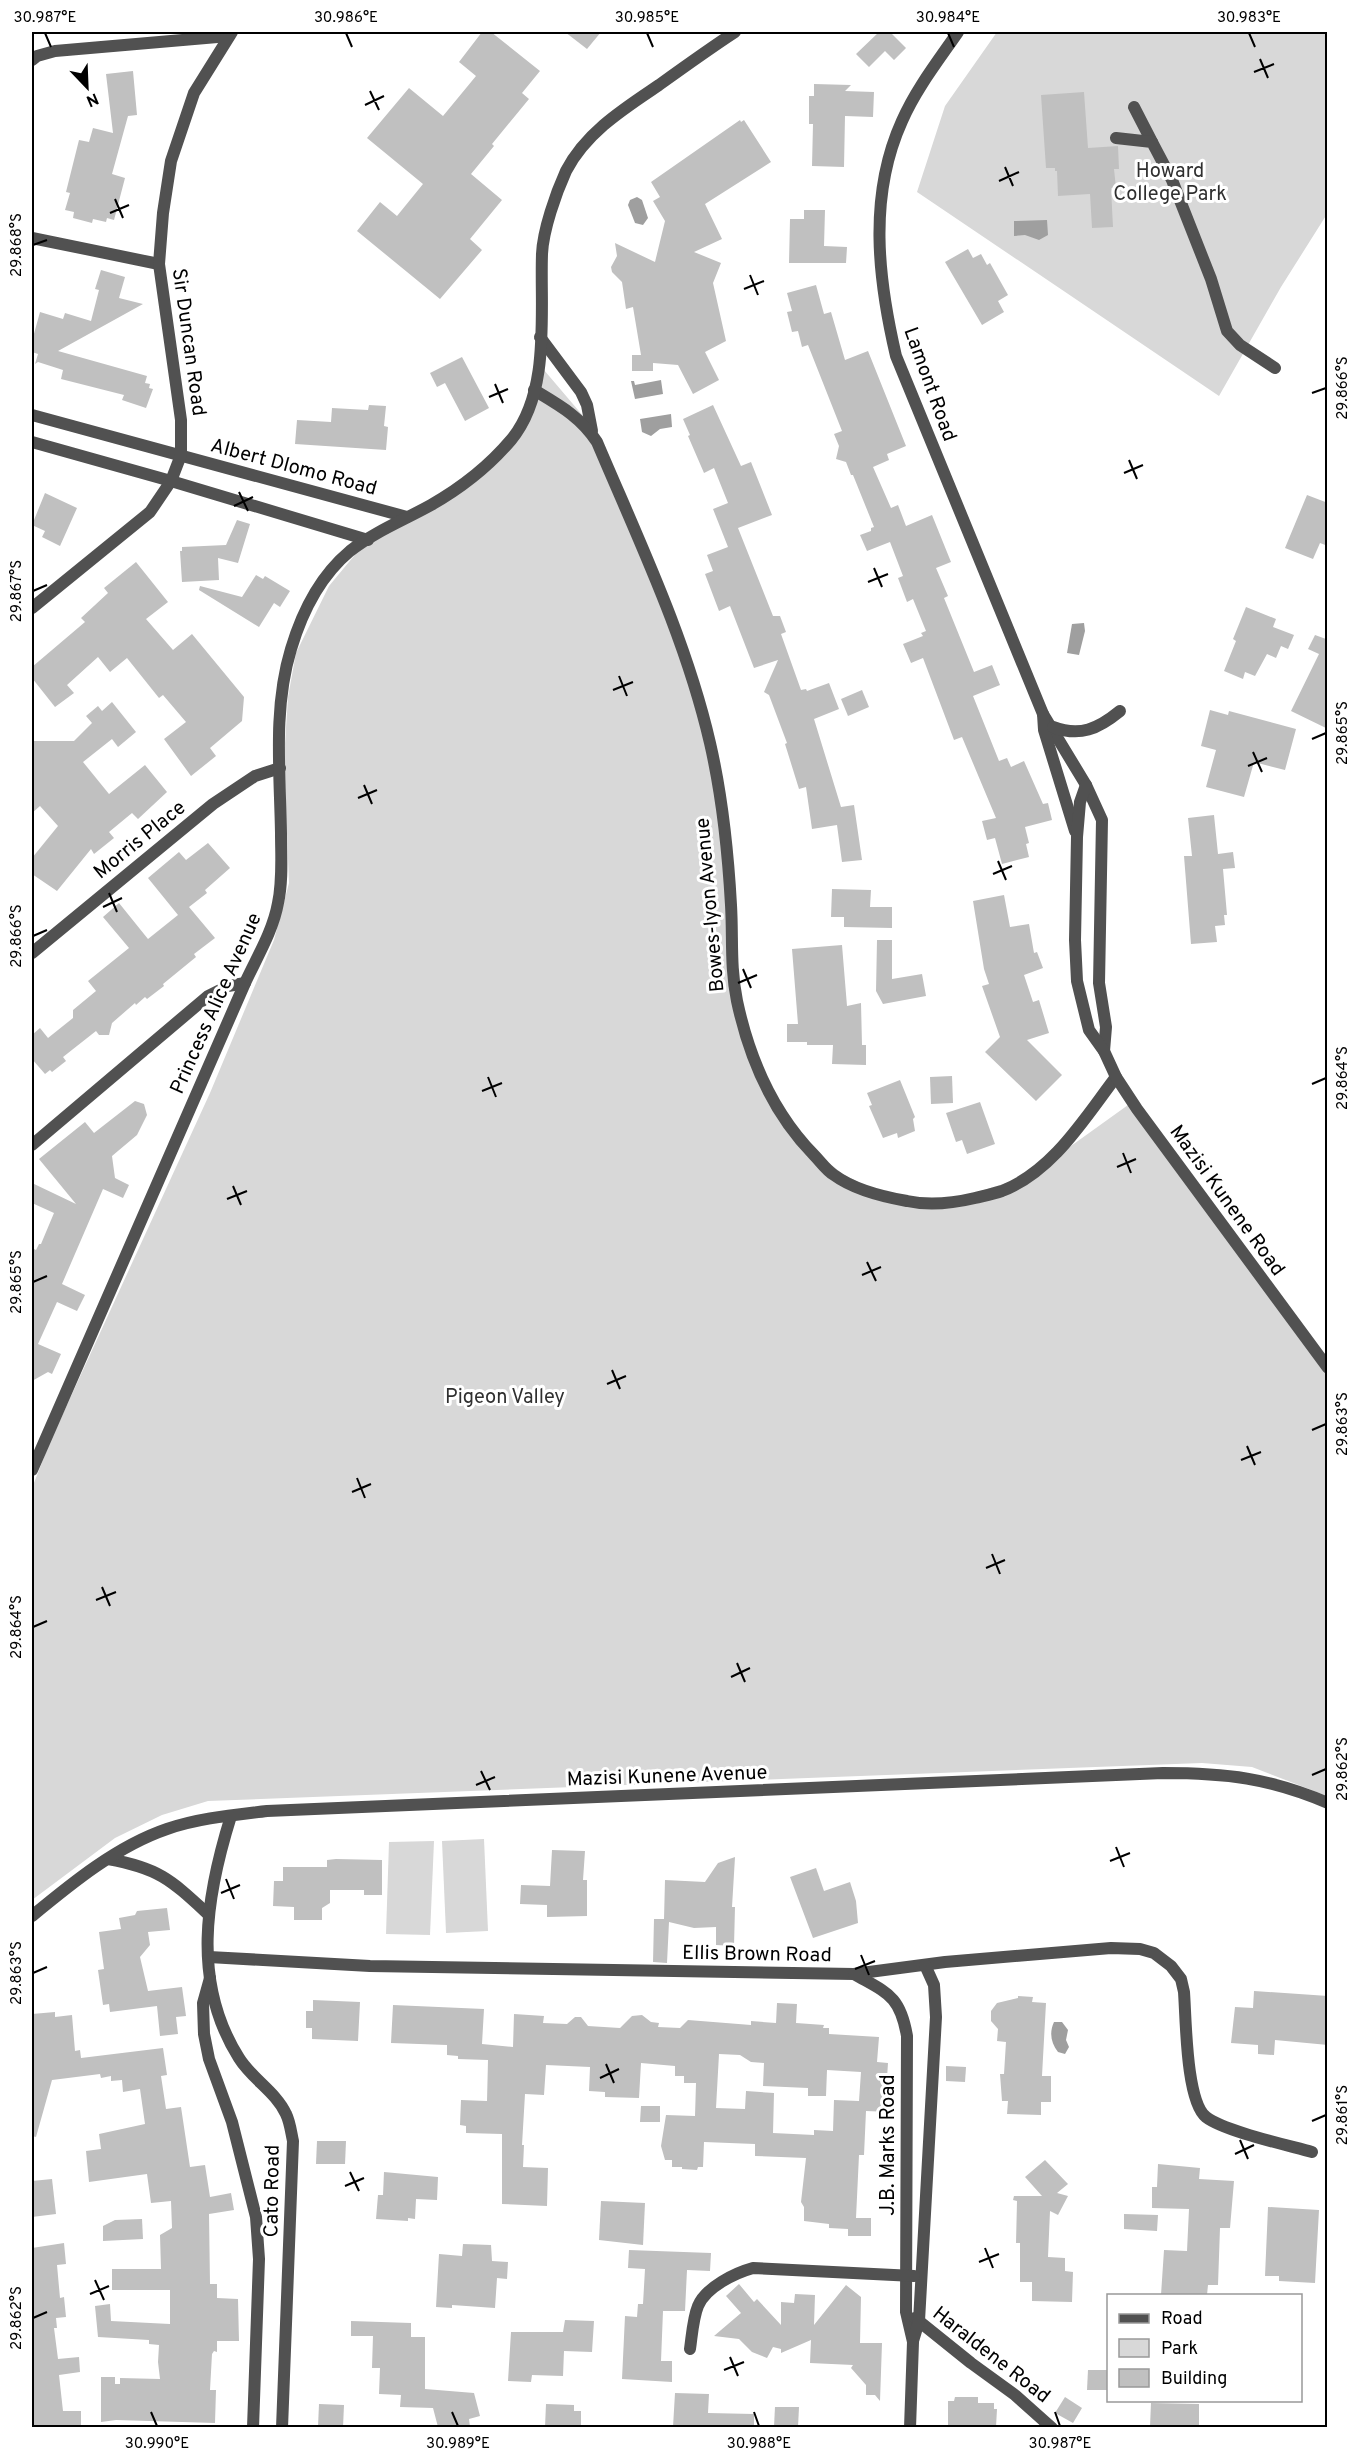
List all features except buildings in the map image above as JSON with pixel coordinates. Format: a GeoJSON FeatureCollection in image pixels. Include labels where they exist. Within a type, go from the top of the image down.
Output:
{"type":"FeatureCollection","features":[{"type":"Feature","properties":{"kind":"street","name":"Princess Alice Avenue"},"geometry":{"type":"LineString","coordinates":[[32,1470],[37,1443],[274,921],[282,870],[279,732],[281,698],[290,650],[308,602],[328,573],[351,551],[460,487],[489,464],[513,438],[528,413],[534,390],[540,337],[542,251],[551,211],[567,170],[587,142],[613,117],[735,32]]}},
{"type":"Feature","properties":{"kind":"street","name":"Lamont Road"},"geometry":{"type":"LineString","coordinates":[[958,32],[917,92],[902,122],[890,155],[881,202],[880,270],[885,309],[896,356],[1043,714],[1053,727],[1086,785],[1102,820]]}},
{"type":"Feature","properties":{"kind":"street"},"geometry":{"type":"LineString","coordinates":[[32,60],[55,51],[231,34]]}},
{"type":"Feature","properties":{"kind":"street","name":"Sir Duncan Road"},"geometry":{"type":"LineString","coordinates":[[32,608],[150,512],[171,481],[181,455],[181,420],[159,264],[163,213],[171,161],[194,93],[231,34]]}},
{"type":"Feature","properties":{"kind":"street"},"geometry":{"type":"LineString","coordinates":[[1134,108],[1172,180],[1211,279],[1227,330],[1240,345],[1275,368]]}},
{"type":"Feature","properties":{"kind":"street"},"geometry":{"type":"LineString","coordinates":[[1116,138],[1152,142]]}},
{"type":"Feature","properties":{"kind":"street"},"geometry":{"type":"LineString","coordinates":[[32,238],[159,264]]}},
{"type":"Feature","properties":{"kind":"street"},"geometry":{"type":"LineString","coordinates":[[540,337],[581,392],[587,405],[592,434]]}},
{"type":"Feature","properties":{"kind":"street","name":"Bowes-lyon Avenue"},"geometry":{"type":"LineString","coordinates":[[534,390],[574,414],[597,442],[671,617],[693,679],[710,745],[723,823],[732,907],[730,954],[737,1000],[749,1044],[769,1094],[796,1137],[834,1175],[879,1196],[919,1204],[962,1201],[1003,1191],[1039,1170],[1066,1142],[1116,1077]]}},
{"type":"Feature","properties":{"kind":"street","name":"Albert Dlomo Road"},"geometry":{"type":"LineString","coordinates":[[32,415],[407,518]]}},
{"type":"Feature","properties":{"kind":"street"},"geometry":{"type":"LineString","coordinates":[[32,442],[368,540]]}},
{"type":"Feature","properties":{"kind":"street"},"geometry":{"type":"LineString","coordinates":[[1053,727],[1074,732],[1088,731],[1102,725],[1120,711]]}},
{"type":"Feature","properties":{"kind":"street","name":"Lamont Road"},"geometry":{"type":"LineString","coordinates":[[1043,714],[1044,730],[1077,837]]}},
{"type":"Feature","properties":{"kind":"street","name":"Morris Place"},"geometry":{"type":"LineString","coordinates":[[32,953],[219,799],[255,776],[280,768]]}},
{"type":"Feature","properties":{"kind":"street"},"geometry":{"type":"LineString","coordinates":[[1077,837],[1080,802],[1086,785]]}},
{"type":"Feature","properties":{"kind":"street","name":"Mazisi Kunene Road"},"geometry":{"type":"LineString","coordinates":[[1102,820],[1099,983],[1106,1026],[1104,1051]]}},
{"type":"Feature","properties":{"kind":"street","name":"Mazisi Kunene Road"},"geometry":{"type":"LineString","coordinates":[[1077,837],[1075,940],[1077,981],[1089,1030],[1104,1051],[1116,1077],[1137,1110],[1328,1368]]}},
{"type":"Feature","properties":{"kind":"street"},"geometry":{"type":"LineString","coordinates":[[32,1145],[208,996],[228,986],[244,983]]}},
{"type":"Feature","properties":{"kind":"street","name":"Mazisi Kunene Avenue"},"geometry":{"type":"LineString","coordinates":[[32,1916],[108,1859],[135,1843],[167,1829],[231,1816],[279,1811],[1172,1773],[1211,1773],[1248,1778],[1293,1788],[1328,1803]]}},
{"type":"Feature","properties":{"kind":"street","name":"Cato Road"},"geometry":{"type":"LineString","coordinates":[[231,1816],[216,1863],[208,1914],[210,1978],[229,2040],[240,2060],[277,2099],[287,2115],[293,2141],[282,2427]]}},
{"type":"Feature","properties":{"kind":"street"},"geometry":{"type":"LineString","coordinates":[[108,1859],[138,1864],[161,1874],[208,1914]]}},
{"type":"Feature","properties":{"kind":"street","name":"Ellis Brown Road"},"geometry":{"type":"LineString","coordinates":[[209,1957],[370,1966],[854,1974],[925,1965],[1111,1948],[1140,1949],[1154,1953],[1171,1966],[1181,1979],[1191,2086],[1196,2105],[1205,2117],[1221,2125],[1312,2152]]}},
{"type":"Feature","properties":{"kind":"street","name":"J.B. Marks Road"},"geometry":{"type":"LineString","coordinates":[[910,2427],[913,2342],[919,2321],[922,2277],[936,2001],[934,1985],[925,1965]]}},
{"type":"Feature","properties":{"kind":"street","name":"J.B. Marks Road"},"geometry":{"type":"LineString","coordinates":[[854,1974],[897,2001],[904,2018],[907,2036],[906,2312],[913,2342]]}},
{"type":"Feature","properties":{"kind":"street","name":"Cato Road"},"geometry":{"type":"LineString","coordinates":[[210,1978],[203,2003],[207,2050],[231,2122],[256,2217],[259,2259],[253,2427]]}},
{"type":"Feature","properties":{"kind":"street"},"geometry":{"type":"LineString","coordinates":[[690,2349],[700,2302],[714,2289],[742,2271],[753,2268],[922,2277]]}},
{"type":"Feature","properties":{"kind":"street","name":"Haraldene Road"},"geometry":{"type":"LineString","coordinates":[[906,2312],[1015,2395],[1052,2427]]}},
{"type":"Feature","properties":{"kind":"green space","name":"Howard College Park"},"geometry":{"type":"Polygon","coordinates":[[[997,32],[1327,32],[1327,214],[1281,287],[1219,396],[917,192],[945,106],[997,32]]]}},
{"type":"Feature","properties":{"kind":"green space","name":"Pigeon Valley"},"geometry":{"type":"Polygon","coordinates":[[[544,370],[595,430],[679,629],[719,774],[730,957],[758,1060],[776,1101],[815,1152],[844,1175],[883,1194],[920,1199],[961,1197],[1013,1181],[1057,1156],[1135,1100],[1327,1362],[1327,1796],[1252,1767],[1202,1763],[208,1801],[162,1815],[115,1838],[32,1900],[32,1488],[50,1442],[210,1093],[274,940],[289,883],[284,759],[288,697],[296,653],[329,586],[368,539],[482,472],[508,447],[544,370]]]}},
{"type":"Feature","properties":{"kind":"green space"},"geometry":{"type":"Polygon","coordinates":[[[484,1839],[488,1931],[446,1933],[442,1841],[484,1839]]]}},
{"type":"Feature","properties":{"kind":"green space"},"geometry":{"type":"Polygon","coordinates":[[[434,1841],[430,1935],[386,1934],[389,1842],[434,1841]]]}},
{"type":"Feature","properties":{"kind":"shaded area"},"geometry":{"type":"Polygon","coordinates":[[[637,197],[642,200],[648,218],[643,225],[635,223],[628,205],[630,200],[637,197]]]}},
{"type":"Feature","properties":{"kind":"shaded area"},"geometry":{"type":"Polygon","coordinates":[[[1047,220],[1048,235],[1039,240],[1025,235],[1014,236],[1014,221],[1047,220]]]}},
{"type":"Feature","properties":{"kind":"shaded area"},"geometry":{"type":"Polygon","coordinates":[[[661,380],[663,394],[635,399],[631,381],[634,381],[635,385],[661,380]]]}},
{"type":"Feature","properties":{"kind":"shaded area"},"geometry":{"type":"Polygon","coordinates":[[[671,414],[672,427],[660,429],[651,436],[642,432],[640,419],[671,414]]]}},
{"type":"Feature","properties":{"kind":"shaded area"},"geometry":{"type":"Polygon","coordinates":[[[1084,623],[1085,631],[1079,655],[1067,653],[1072,624],[1084,623]]]}},
{"type":"Feature","properties":{"kind":"shaded area"},"geometry":{"type":"Polygon","coordinates":[[[1054,2022],[1062,2022],[1068,2030],[1066,2040],[1069,2047],[1065,2054],[1058,2052],[1052,2041],[1054,2022]]]}}]}
